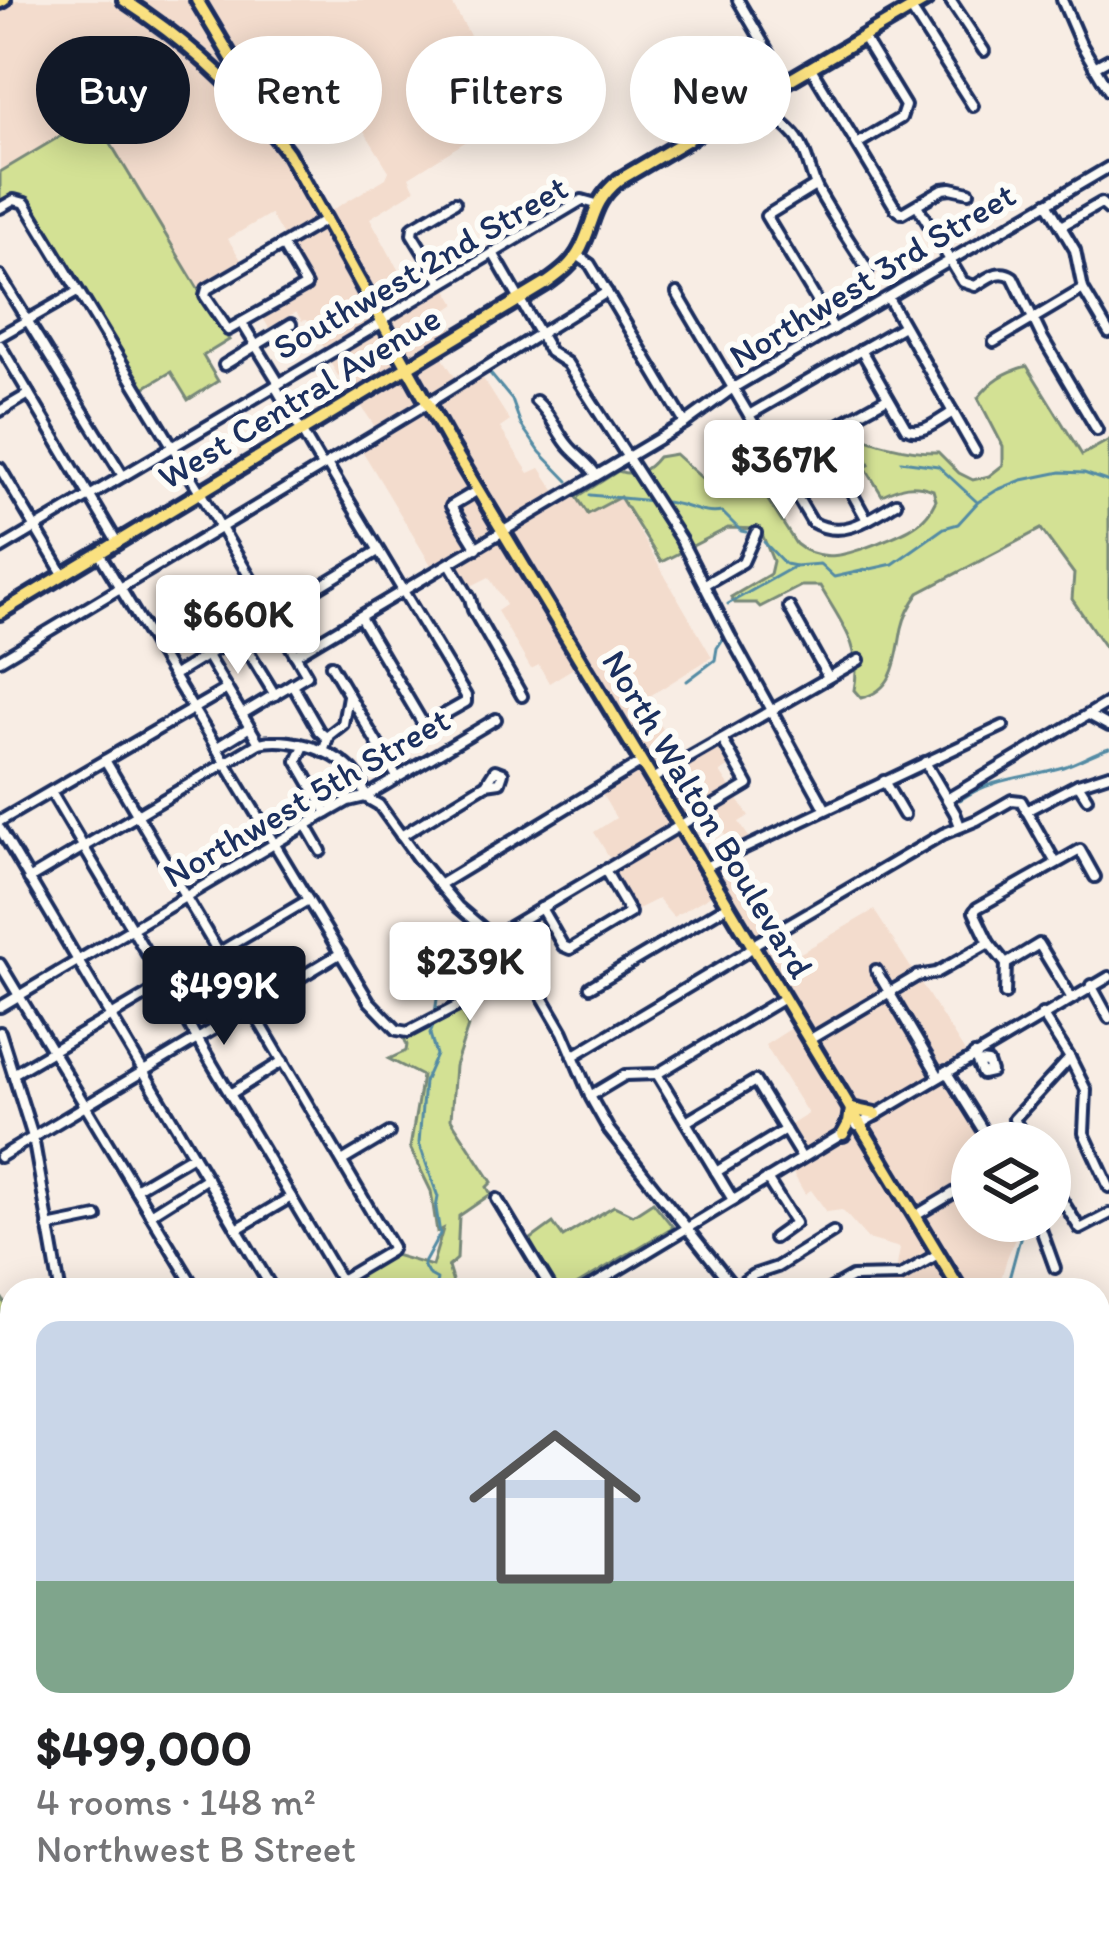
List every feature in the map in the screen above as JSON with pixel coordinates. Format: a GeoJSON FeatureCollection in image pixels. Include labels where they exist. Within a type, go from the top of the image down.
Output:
{"type":"FeatureCollection","features":[{"type":"Feature","properties":{"kind":"main road"},"geometry":{"type":"LineString","coordinates":[[124,0],[214,64]]}},
{"type":"Feature","properties":{"kind":"main road"},"geometry":{"type":"LineString","coordinates":[[197,0],[218,36]]}},
{"type":"Feature","properties":{"kind":"main road","name":"Southwest 2nd Street"},"geometry":{"type":"LineString","coordinates":[[791,79],[926,0]]}},
{"type":"Feature","properties":{"kind":"main road","name":"North Walton Boulevard"},"geometry":{"type":"LineString","coordinates":[[281,144],[502,531],[953,1278]]}},
{"type":"Feature","properties":{"kind":"main road","name":"Southwest 2nd Street"},"geometry":{"type":"LineString","coordinates":[[596,204],[619,180],[680,144]]}},
{"type":"Feature","properties":{"kind":"main road"},"geometry":{"type":"LineString","coordinates":[[577,255],[596,204]]}},
{"type":"Feature","properties":{"kind":"main road","name":"West Central Avenue"},"geometry":{"type":"LineString","coordinates":[[0,613],[520,299],[562,272],[577,255]]}},
{"type":"Feature","properties":{"kind":"main road"},"geometry":{"type":"LineString","coordinates":[[843,1134],[851,1109],[875,1114]]}},
{"type":"Feature","properties":{"kind":"street"},"geometry":{"type":"LineString","coordinates":[[738,0],[759,36]]}},
{"type":"Feature","properties":{"kind":"street"},"geometry":{"type":"LineString","coordinates":[[950,0],[984,51]]}},
{"type":"Feature","properties":{"kind":"street"},"geometry":{"type":"LineString","coordinates":[[1062,0],[1109,91]]}},
{"type":"Feature","properties":{"kind":"street"},"geometry":{"type":"LineString","coordinates":[[911,9],[974,106]]}},
{"type":"Feature","properties":{"kind":"street"},"geometry":{"type":"LineString","coordinates":[[857,144],[905,112],[862,37]]}},
{"type":"Feature","properties":{"kind":"street"},"geometry":{"type":"LineString","coordinates":[[1094,67],[1109,58]]}},
{"type":"Feature","properties":{"kind":"street"},"geometry":{"type":"LineString","coordinates":[[811,68],[896,209],[902,213],[943,189],[969,192]]}},
{"type":"Feature","properties":{"kind":"street"},"geometry":{"type":"LineString","coordinates":[[791,134],[809,160],[815,186],[868,270]]}},
{"type":"Feature","properties":{"kind":"street","name":"Northwest 3rd Street"},"geometry":{"type":"LineString","coordinates":[[295,656],[685,423],[733,388],[1109,167]]}},
{"type":"Feature","properties":{"kind":"street"},"geometry":{"type":"LineString","coordinates":[[815,186],[766,216],[834,329]]}},
{"type":"Feature","properties":{"kind":"street"},"geometry":{"type":"LineString","coordinates":[[0,208],[14,200],[25,203],[307,675],[242,715]]}},
{"type":"Feature","properties":{"kind":"street","name":"Southwest 2nd Street"},"geometry":{"type":"LineString","coordinates":[[0,549],[582,200],[596,204]]}},
{"type":"Feature","properties":{"kind":"street"},"geometry":{"type":"LineString","coordinates":[[442,284],[412,227],[454,202]]}},
{"type":"Feature","properties":{"kind":"street"},"geometry":{"type":"LineString","coordinates":[[1047,203],[1075,250],[1083,289],[1109,333]]}},
{"type":"Feature","properties":{"kind":"street"},"geometry":{"type":"LineString","coordinates":[[917,205],[963,282],[975,286],[998,272],[1012,277],[1097,430]]}},
{"type":"Feature","properties":{"kind":"street"},"geometry":{"type":"LineString","coordinates":[[1061,226],[1105,206]]}},
{"type":"Feature","properties":{"kind":"street"},"geometry":{"type":"LineString","coordinates":[[282,244],[306,286],[232,329],[225,328],[205,292],[282,244],[326,219]]}},
{"type":"Feature","properties":{"kind":"street"},"geometry":{"type":"LineString","coordinates":[[493,253],[550,352],[567,363],[682,540],[825,808]]}},
{"type":"Feature","properties":{"kind":"street"},"geometry":{"type":"LineString","coordinates":[[577,255],[590,264],[685,423]]}},
{"type":"Feature","properties":{"kind":"street"},"geometry":{"type":"LineString","coordinates":[[0,276],[123,476]]}},
{"type":"Feature","properties":{"kind":"street"},"geometry":{"type":"LineString","coordinates":[[994,342],[1083,289]]}},
{"type":"Feature","properties":{"kind":"street"},"geometry":{"type":"LineString","coordinates":[[0,335],[77,291]]}},
{"type":"Feature","properties":{"kind":"street"},"geometry":{"type":"LineString","coordinates":[[0,660],[607,292]]}},
{"type":"Feature","properties":{"kind":"street"},"geometry":{"type":"LineString","coordinates":[[677,293],[812,522],[834,531],[849,529],[896,503]]}},
{"type":"Feature","properties":{"kind":"street"},"geometry":{"type":"LineString","coordinates":[[888,298],[975,451]]}},
{"type":"Feature","properties":{"kind":"street"},"geometry":{"type":"LineString","coordinates":[[242,323],[466,702],[429,723],[422,722],[360,617]]}},
{"type":"Feature","properties":{"kind":"street"},"geometry":{"type":"LineString","coordinates":[[224,365],[291,324]]}},
{"type":"Feature","properties":{"kind":"street"},"geometry":{"type":"LineString","coordinates":[[749,415],[903,326]]}},
{"type":"Feature","properties":{"kind":"street"},"geometry":{"type":"LineString","coordinates":[[0,345],[117,542]]}},
{"type":"Feature","properties":{"kind":"street"},"geometry":{"type":"LineString","coordinates":[[861,350],[901,422],[913,432],[953,412]]}},
{"type":"Feature","properties":{"kind":"street"},"geometry":{"type":"LineString","coordinates":[[0,411],[29,394]]}},
{"type":"Feature","properties":{"kind":"street"},"geometry":{"type":"LineString","coordinates":[[775,460],[887,398]]}},
{"type":"Feature","properties":{"kind":"street"},"geometry":{"type":"LineString","coordinates":[[536,401],[596,475]]}},
{"type":"Feature","properties":{"kind":"street"},"geometry":{"type":"LineString","coordinates":[[820,435],[868,520]]}},
{"type":"Feature","properties":{"kind":"street"},"geometry":{"type":"LineString","coordinates":[[0,469],[63,574]]}},
{"type":"Feature","properties":{"kind":"street"},"geometry":{"type":"LineString","coordinates":[[477,548],[451,506],[478,490]]}},
{"type":"Feature","properties":{"kind":"street"},"geometry":{"type":"LineString","coordinates":[[705,584],[743,562],[756,533]]}},
{"type":"Feature","properties":{"kind":"street"},"geometry":{"type":"LineString","coordinates":[[175,676],[379,551]]}},
{"type":"Feature","properties":{"kind":"street"},"geometry":{"type":"LineString","coordinates":[[99,553],[369,1001],[401,1032],[408,1032],[527,970]]}},
{"type":"Feature","properties":{"kind":"street"},"geometry":{"type":"LineString","coordinates":[[450,564],[522,696]]}},
{"type":"Feature","properties":{"kind":"street"},"geometry":{"type":"LineString","coordinates":[[789,607],[828,677]]}},
{"type":"Feature","properties":{"kind":"street"},"geometry":{"type":"LineString","coordinates":[[190,627],[259,743]]}},
{"type":"Feature","properties":{"kind":"street"},"geometry":{"type":"LineString","coordinates":[[239,636],[274,695]]}},
{"type":"Feature","properties":{"kind":"street"},"geometry":{"type":"LineString","coordinates":[[652,779],[859,660]]}},
{"type":"Feature","properties":{"kind":"street"},"geometry":{"type":"LineString","coordinates":[[331,665],[397,777]]}},
{"type":"Feature","properties":{"kind":"street"},"geometry":{"type":"LineString","coordinates":[[292,684],[327,738]]}},
{"type":"Feature","properties":{"kind":"street"},"geometry":{"type":"LineString","coordinates":[[227,689],[0,825],[266,1278]]}},
{"type":"Feature","properties":{"kind":"street"},"geometry":{"type":"LineString","coordinates":[[323,752],[327,738],[343,724],[348,696]]}},
{"type":"Feature","properties":{"kind":"street"},"geometry":{"type":"LineString","coordinates":[[947,799],[1109,702]]}},
{"type":"Feature","properties":{"kind":"street"},"geometry":{"type":"LineString","coordinates":[[1088,714],[1109,726]]}},
{"type":"Feature","properties":{"kind":"street","name":"Northwest 5th Street"},"geometry":{"type":"LineString","coordinates":[[0,1007],[306,825],[348,801],[365,797],[496,719]]}},
{"type":"Feature","properties":{"kind":"street"},"geometry":{"type":"LineString","coordinates":[[705,867],[1003,726]]}},
{"type":"Feature","properties":{"kind":"street"},"geometry":{"type":"LineString","coordinates":[[216,748],[245,730]]}},
{"type":"Feature","properties":{"kind":"street"},"geometry":{"type":"LineString","coordinates":[[493,938],[748,785],[722,739]]}},
{"type":"Feature","properties":{"kind":"street"},"geometry":{"type":"LineString","coordinates":[[29,879],[259,743],[285,740],[323,752],[354,772],[366,790],[365,797],[379,806],[458,908],[527,970],[620,1145],[726,1278]]}},
{"type":"Feature","properties":{"kind":"street"},"geometry":{"type":"LineString","coordinates":[[304,746],[297,761],[327,813]]}},
{"type":"Feature","properties":{"kind":"street"},"geometry":{"type":"LineString","coordinates":[[105,760],[392,1247],[345,1278]]}},
{"type":"Feature","properties":{"kind":"street"},"geometry":{"type":"LineString","coordinates":[[439,885],[642,762]]}},
{"type":"Feature","properties":{"kind":"street"},"geometry":{"type":"LineString","coordinates":[[925,762],[961,826]]}},
{"type":"Feature","properties":{"kind":"street"},"geometry":{"type":"LineString","coordinates":[[1027,811],[1078,784],[1109,774]]}},
{"type":"Feature","properties":{"kind":"street"},"geometry":{"type":"LineString","coordinates":[[884,781],[904,815]]}},
{"type":"Feature","properties":{"kind":"street"},"geometry":{"type":"LineString","coordinates":[[401,836],[485,784]]}},
{"type":"Feature","properties":{"kind":"street"},"geometry":{"type":"LineString","coordinates":[[1078,784],[1087,798]]}},
{"type":"Feature","properties":{"kind":"street"},"geometry":{"type":"LineString","coordinates":[[51,791],[338,1278]]}},
{"type":"Feature","properties":{"kind":"street"},"geometry":{"type":"LineString","coordinates":[[573,1056],[927,843],[1016,799],[1056,863]]}},
{"type":"Feature","properties":{"kind":"street"},"geometry":{"type":"LineString","coordinates":[[306,825],[321,851]]}},
{"type":"Feature","properties":{"kind":"street"},"geometry":{"type":"LineString","coordinates":[[1005,994],[1006,964],[974,917],[977,908],[1080,850],[1095,877]]}},
{"type":"Feature","properties":{"kind":"street"},"geometry":{"type":"LineString","coordinates":[[542,908],[563,946],[570,949],[630,913],[605,870]]}},
{"type":"Feature","properties":{"kind":"street"},"geometry":{"type":"LineString","coordinates":[[13,1073],[308,900]]}},
{"type":"Feature","properties":{"kind":"street"},"geometry":{"type":"LineString","coordinates":[[590,987],[728,905]]}},
{"type":"Feature","properties":{"kind":"street"},"geometry":{"type":"LineString","coordinates":[[809,1040],[917,976],[944,969],[989,943]]}},
{"type":"Feature","properties":{"kind":"street"},"geometry":{"type":"LineString","coordinates":[[1006,964],[1039,944],[1070,997]]}},
{"type":"Feature","properties":{"kind":"street"},"geometry":{"type":"LineString","coordinates":[[0,1157],[341,952]]}},
{"type":"Feature","properties":{"kind":"street"},"geometry":{"type":"LineString","coordinates":[[0,964],[189,1278]]}},
{"type":"Feature","properties":{"kind":"street"},"geometry":{"type":"LineString","coordinates":[[876,970],[976,1122]]}},
{"type":"Feature","properties":{"kind":"street"},"geometry":{"type":"LineString","coordinates":[[605,1278],[1109,976]]}},
{"type":"Feature","properties":{"kind":"street"},"geometry":{"type":"LineString","coordinates":[[1090,985],[1109,1018]]}},
{"type":"Feature","properties":{"kind":"street"},"geometry":{"type":"LineString","coordinates":[[590,1096],[625,1076],[657,1074],[784,998]]}},
{"type":"Feature","properties":{"kind":"street"},"geometry":{"type":"LineString","coordinates":[[1042,1014],[1086,1090],[1084,1133],[1109,1186]]}},
{"type":"Feature","properties":{"kind":"street"},"geometry":{"type":"LineString","coordinates":[[0,1032],[33,1137],[58,1278]]}},
{"type":"Feature","properties":{"kind":"street"},"geometry":{"type":"LineString","coordinates":[[1016,1122],[1017,1115],[1070,1058]]}},
{"type":"Feature","properties":{"kind":"street"},"geometry":{"type":"LineString","coordinates":[[230,1094],[283,1061]]}},
{"type":"Feature","properties":{"kind":"street"},"geometry":{"type":"LineString","coordinates":[[657,1074],[733,1200]]}},
{"type":"Feature","properties":{"kind":"street"},"geometry":{"type":"LineString","coordinates":[[686,1121],[754,1081],[802,1158]]}},
{"type":"Feature","properties":{"kind":"street"},"geometry":{"type":"LineString","coordinates":[[716,1172],[785,1130]]}},
{"type":"Feature","properties":{"kind":"street"},"geometry":{"type":"LineString","coordinates":[[342,1161],[389,1132]]}},
{"type":"Feature","properties":{"kind":"street"},"geometry":{"type":"LineString","coordinates":[[134,1189],[193,1155]]}},
{"type":"Feature","properties":{"kind":"street"},"geometry":{"type":"LineString","coordinates":[[150,1214],[207,1178]]}},
{"type":"Feature","properties":{"kind":"street"},"geometry":{"type":"LineString","coordinates":[[767,1179],[795,1222],[774,1238]]}},
{"type":"Feature","properties":{"kind":"street"},"geometry":{"type":"LineString","coordinates":[[915,1216],[951,1195]]}},
{"type":"Feature","properties":{"kind":"street"},"geometry":{"type":"LineString","coordinates":[[237,1228],[291,1197]]}},
{"type":"Feature","properties":{"kind":"street"},"geometry":{"type":"LineString","coordinates":[[497,1199],[546,1278]]}},
{"type":"Feature","properties":{"kind":"street"},"geometry":{"type":"LineString","coordinates":[[1071,1216],[1083,1229],[1109,1214]]}},
{"type":"Feature","properties":{"kind":"street"},"geometry":{"type":"LineString","coordinates":[[48,1227],[97,1217]]}},
{"type":"Feature","properties":{"kind":"street"},"geometry":{"type":"LineString","coordinates":[[749,1278],[777,1267],[833,1232]]}},
{"type":"Feature","properties":{"kind":"street"},"geometry":{"type":"LineString","coordinates":[[1046,1242],[1055,1268]]}},
{"type":"Feature","properties":{"kind":"street"},"geometry":{"type":"LineString","coordinates":[[850,1278],[900,1276],[938,1254]]}},
{"type":"Feature","properties":{"kind":"shaded area"},"geometry":{"type":"Polygon","coordinates":[[[0,0],[109,0],[165,36],[36,36],[36,144],[48,144],[0,172],[0,0]]]}},
{"type":"Feature","properties":{"kind":"shaded area"},"geometry":{"type":"Polygon","coordinates":[[[133,0],[192,0],[214,37],[214,61],[190,41],[190,36],[133,0]]]}},
{"type":"Feature","properties":{"kind":"shaded area"},"geometry":{"type":"Polygon","coordinates":[[[450,0],[470,36],[406,36],[406,144],[462,144],[409,177],[415,190],[370,218],[413,297],[385,315],[329,212],[386,178],[389,171],[372,144],[382,144],[382,36],[224,36],[204,2],[450,0]]]}},
{"type":"Feature","properties":{"kind":"shaded area"},"geometry":{"type":"Polygon","coordinates":[[[190,55],[214,76],[214,144],[272,144],[376,321],[326,351],[307,320],[302,321],[296,312],[269,328],[261,315],[312,285],[270,214],[228,239],[243,263],[198,289],[110,144],[190,144],[190,55]]]}},
{"type":"Feature","properties":{"kind":"shaded area"},"geometry":{"type":"Polygon","coordinates":[[[444,284],[456,304],[444,312],[456,333],[411,360],[387,319],[444,284]]]}},
{"type":"Feature","properties":{"kind":"shaded area"},"geometry":{"type":"Polygon","coordinates":[[[378,328],[401,368],[361,391],[349,370],[338,376],[327,357],[378,328]]]}},
{"type":"Feature","properties":{"kind":"shaded area"},"geometry":{"type":"Polygon","coordinates":[[[439,352],[459,383],[479,372],[510,421],[500,428],[529,473],[540,468],[556,492],[505,522],[414,367],[439,352]]]}},
{"type":"Feature","properties":{"kind":"shaded area"},"geometry":{"type":"Polygon","coordinates":[[[404,377],[420,403],[377,430],[358,401],[404,377]]]}},
{"type":"Feature","properties":{"kind":"shaded area"},"geometry":{"type":"Polygon","coordinates":[[[424,408],[498,533],[434,570],[360,447],[424,408]]]}},
{"type":"Feature","properties":{"kind":"shaded area"},"geometry":{"type":"Polygon","coordinates":[[[574,491],[589,514],[619,497],[712,657],[645,699],[683,763],[721,741],[734,764],[720,772],[749,816],[739,822],[752,842],[734,851],[710,810],[685,825],[509,529],[574,491]]]}},
{"type":"Feature","properties":{"kind":"shaded area"},"geometry":{"type":"Polygon","coordinates":[[[501,537],[577,666],[549,683],[539,665],[531,669],[497,611],[506,605],[489,577],[467,588],[454,565],[501,537]]]}},
{"type":"Feature","properties":{"kind":"shaded area"},"geometry":{"type":"Polygon","coordinates":[[[639,768],[713,894],[673,917],[658,899],[634,911],[606,864],[611,860],[594,832],[616,818],[600,791],[639,768]]]}},
{"type":"Feature","properties":{"kind":"shaded area"},"geometry":{"type":"Polygon","coordinates":[[[736,857],[797,955],[874,910],[966,1054],[941,1069],[973,1122],[951,1122],[951,1242],[1014,1242],[1001,1278],[962,1278],[713,869],[736,857]]]}},
{"type":"Feature","properties":{"kind":"shaded area"},"geometry":{"type":"Polygon","coordinates":[[[795,1026],[945,1278],[895,1278],[900,1248],[868,1239],[842,1210],[827,1212],[811,1190],[805,1194],[787,1163],[804,1151],[789,1126],[808,1114],[765,1045],[795,1026]]]}},
{"type":"Feature","properties":{"kind":"green space"},"geometry":{"type":"Polygon","coordinates":[[[47,144],[111,144],[229,340],[203,356],[218,381],[188,400],[171,372],[142,389],[27,200],[19,196],[0,204],[0,172],[47,144]]]}},
{"type":"Feature","properties":{"kind":"green space"},"geometry":{"type":"Polygon","coordinates":[[[1027,366],[1082,455],[1109,440],[1109,653],[1072,599],[1074,574],[1041,529],[919,593],[905,618],[888,680],[861,698],[854,690],[853,648],[820,586],[801,586],[760,607],[735,603],[731,597],[770,574],[773,561],[760,529],[728,528],[661,562],[620,497],[588,514],[577,497],[618,471],[641,472],[658,457],[675,454],[711,483],[745,464],[796,544],[817,555],[852,552],[912,527],[936,500],[933,490],[919,486],[882,495],[865,467],[867,459],[842,463],[824,436],[843,426],[888,445],[938,452],[973,480],[989,476],[1003,465],[1003,446],[978,398],[1000,378],[1027,366]]]}},
{"type":"Feature","properties":{"kind":"green space"},"geometry":{"type":"Polygon","coordinates":[[[299,603],[319,636],[296,650],[275,617],[299,603]]]}},
{"type":"Feature","properties":{"kind":"green space"},"geometry":{"type":"Polygon","coordinates":[[[462,1008],[468,1027],[455,1066],[451,1119],[492,1182],[487,1187],[491,1194],[459,1216],[457,1259],[448,1267],[451,1278],[349,1278],[391,1254],[432,1266],[443,1229],[437,1232],[431,1191],[410,1148],[422,1076],[389,1059],[406,1051],[403,1036],[462,1008]]]}},
{"type":"Feature","properties":{"kind":"green space"},"geometry":{"type":"Polygon","coordinates":[[[653,1202],[673,1227],[588,1278],[550,1278],[527,1242],[553,1223],[563,1237],[614,1206],[633,1215],[653,1202]]]}},
{"type":"Feature","properties":{"kind":"waterway"},"geometry":{"type":"LineString","coordinates":[[488,371],[512,400],[521,425],[540,452],[568,481]]}},
{"type":"Feature","properties":{"kind":"waterway"},"geometry":{"type":"LineString","coordinates":[[901,461],[938,466],[976,501]]}},
{"type":"Feature","properties":{"kind":"waterway"},"geometry":{"type":"LineString","coordinates":[[728,604],[795,566],[820,564],[834,577],[893,564],[944,528],[958,524],[978,502],[1022,480],[1061,472],[1084,473],[1109,482]]}},
{"type":"Feature","properties":{"kind":"waterway"},"geometry":{"type":"LineString","coordinates":[[590,495],[653,501]]}},
{"type":"Feature","properties":{"kind":"waterway"},"geometry":{"type":"LineString","coordinates":[[662,502],[722,512],[746,532]]}},
{"type":"Feature","properties":{"kind":"waterway"},"geometry":{"type":"LineString","coordinates":[[764,542],[785,564],[795,566]]}},
{"type":"Feature","properties":{"kind":"waterway"},"geometry":{"type":"LineString","coordinates":[[687,681],[715,660],[723,639]]}},
{"type":"Feature","properties":{"kind":"waterway"},"geometry":{"type":"LineString","coordinates":[[960,800],[985,787],[1063,767],[1109,748]]}},
{"type":"Feature","properties":{"kind":"waterway"},"geometry":{"type":"LineString","coordinates":[[400,957],[428,983],[437,999],[435,1013]]}},
{"type":"Feature","properties":{"kind":"waterway"},"geometry":{"type":"LineString","coordinates":[[434,1024],[430,1034],[436,1055],[424,1082],[419,1143],[438,1197],[440,1234],[423,1265],[435,1278]]}},
{"type":"Feature","properties":{"kind":"waterway"},"geometry":{"type":"LineString","coordinates":[[1009,1278],[1019,1242]]}}]}
